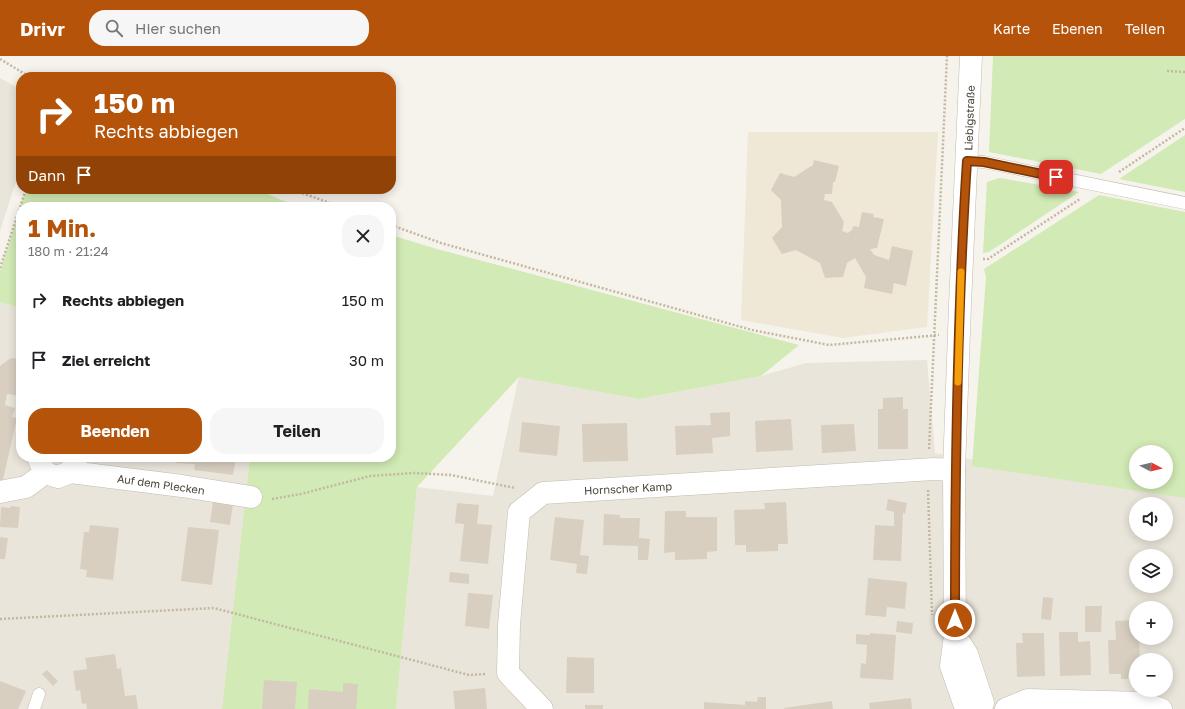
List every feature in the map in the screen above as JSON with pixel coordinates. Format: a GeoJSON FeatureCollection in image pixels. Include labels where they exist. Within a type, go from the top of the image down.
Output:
{"type":"FeatureCollection","features":[{"type":"Feature","properties":{"kind":"street","name":"Liebigstraße"},"geometry":{"type":"LineString","coordinates":[[971,56],[954,470],[955,635],[951,666],[977,707]]}},
{"type":"Feature","properties":{"kind":"street","name":"Auf dem Plecken"},"geometry":{"type":"LineString","coordinates":[[0,492],[26,487],[41,465],[58,477],[74,465],[182,486],[251,497]]}},
{"type":"Feature","properties":{"kind":"street","name":"Hornscher Kamp"},"geometry":{"type":"LineString","coordinates":[[543,493],[928,470],[954,470]]}},
{"type":"Feature","properties":{"kind":"street"},"geometry":{"type":"LineString","coordinates":[[542,709],[508,673],[509,625],[519,512],[543,493]]}},
{"type":"Feature","properties":{"kind":"street"},"geometry":{"type":"LineString","coordinates":[[1006,709],[1028,700],[1144,703],[1161,709]]}},
{"type":"Feature","properties":{"kind":"lane"},"geometry":{"type":"LineString","coordinates":[[967,161],[984,162],[1185,203]]}},
{"type":"Feature","properties":{"kind":"lane"},"geometry":{"type":"LineString","coordinates":[[34,709],[39,694]]}},
{"type":"Feature","properties":{"kind":"path"},"geometry":{"type":"LineString","coordinates":[[932,620],[927,512],[928,470],[947,56]]}},
{"type":"Feature","properties":{"kind":"path"},"geometry":{"type":"LineString","coordinates":[[0,59],[22,72]]}},
{"type":"Feature","properties":{"kind":"path"},"geometry":{"type":"LineString","coordinates":[[1167,71],[1185,72]]}},
{"type":"Feature","properties":{"kind":"path"},"geometry":{"type":"LineString","coordinates":[[305,194],[327,202]]}},
{"type":"Feature","properties":{"kind":"path"},"geometry":{"type":"LineString","coordinates":[[0,268],[16,219]]}},
{"type":"Feature","properties":{"kind":"path"},"geometry":{"type":"LineString","coordinates":[[396,227],[441,243],[752,330],[829,345],[934,335],[959,335]]}},
{"type":"Feature","properties":{"kind":"path"},"geometry":{"type":"LineString","coordinates":[[251,497],[277,499],[370,476],[414,473],[451,476],[543,493]]}},
{"type":"Feature","properties":{"kind":"path"},"geometry":{"type":"LineString","coordinates":[[0,619],[214,608],[469,675],[508,673]]}},
{"type":"Feature","properties":{"kind":"shaded area"},"geometry":{"type":"Polygon","coordinates":[[[0,78],[16,87],[16,181],[0,231],[0,78]]]}},
{"type":"Feature","properties":{"kind":"shaded area"},"geometry":{"type":"Polygon","coordinates":[[[748,132],[938,132],[927,327],[843,338],[741,320],[748,132]]]}},
{"type":"Feature","properties":{"kind":"shaded area"},"geometry":{"type":"Polygon","coordinates":[[[0,302],[16,307],[16,462],[249,462],[222,709],[0,709],[0,302]]]}},
{"type":"Feature","properties":{"kind":"shaded area"},"geometry":{"type":"Polygon","coordinates":[[[927,360],[935,453],[1129,486],[1129,489],[1144,489],[1185,496],[1185,709],[396,709],[417,487],[493,496],[519,376],[639,399],[761,376],[806,363],[927,360]]]}},
{"type":"Feature","properties":{"kind":"green space"},"geometry":{"type":"Polygon","coordinates":[[[993,56],[1185,56],[1185,119],[1101,174],[989,152],[993,56]]]}},
{"type":"Feature","properties":{"kind":"green space"},"geometry":{"type":"Polygon","coordinates":[[[1185,135],[1185,192],[1119,179],[1185,135]]]}},
{"type":"Feature","properties":{"kind":"green space"},"geometry":{"type":"Polygon","coordinates":[[[1000,178],[1079,192],[989,252],[983,253],[987,182],[1000,178]]]}},
{"type":"Feature","properties":{"kind":"green space"},"geometry":{"type":"Polygon","coordinates":[[[24,194],[268,194],[286,202],[22,202],[24,194]]]}},
{"type":"Feature","properties":{"kind":"green space"},"geometry":{"type":"Polygon","coordinates":[[[1099,195],[1185,212],[1185,498],[972,466],[986,277],[984,269],[1099,195]]]}},
{"type":"Feature","properties":{"kind":"green space"},"geometry":{"type":"Polygon","coordinates":[[[16,221],[16,307],[0,302],[0,271],[16,221]]]}},
{"type":"Feature","properties":{"kind":"green space"},"geometry":{"type":"Polygon","coordinates":[[[396,237],[437,249],[799,345],[761,376],[639,399],[519,377],[417,487],[396,709],[222,709],[249,462],[396,462],[396,237]]]}},
{"type":"Feature","properties":{"kind":"building"},"geometry":{"type":"Polygon","coordinates":[[[814,160],[839,166],[835,182],[833,182],[832,194],[825,194],[824,200],[832,202],[844,222],[842,231],[848,233],[852,230],[853,226],[859,227],[862,212],[874,214],[873,217],[884,219],[877,248],[870,249],[874,255],[889,260],[892,246],[913,251],[906,286],[894,283],[892,294],[864,288],[866,277],[855,258],[847,263],[843,277],[825,278],[820,263],[796,250],[782,254],[772,238],[782,227],[781,200],[771,190],[780,173],[794,177],[813,165],[814,160]]]}},
{"type":"Feature","properties":{"kind":"building"},"geometry":{"type":"Polygon","coordinates":[[[11,358],[16,358],[16,395],[7,394],[5,405],[15,408],[12,417],[16,418],[16,422],[2,484],[0,484],[0,366],[11,358]]]}},
{"type":"Feature","properties":{"kind":"building"},"geometry":{"type":"Polygon","coordinates":[[[903,397],[903,409],[908,409],[908,449],[878,449],[878,409],[883,409],[883,398],[903,397]]]}},
{"type":"Feature","properties":{"kind":"building"},"geometry":{"type":"Polygon","coordinates":[[[730,412],[730,436],[712,438],[713,453],[676,455],[675,426],[711,425],[710,413],[730,412]]]}},
{"type":"Feature","properties":{"kind":"building"},"geometry":{"type":"Polygon","coordinates":[[[791,419],[793,450],[756,452],[755,421],[791,419]]]}},
{"type":"Feature","properties":{"kind":"building"},"geometry":{"type":"Polygon","coordinates":[[[522,422],[560,426],[557,456],[519,452],[522,422]]]}},
{"type":"Feature","properties":{"kind":"building"},"geometry":{"type":"Polygon","coordinates":[[[627,423],[628,461],[583,462],[582,424],[627,423]]]}},
{"type":"Feature","properties":{"kind":"building"},"geometry":{"type":"Polygon","coordinates":[[[854,424],[856,451],[822,453],[821,425],[854,424]]]}},
{"type":"Feature","properties":{"kind":"building"},"geometry":{"type":"Polygon","coordinates":[[[235,462],[233,475],[194,470],[195,464],[176,463],[235,462]]]}},
{"type":"Feature","properties":{"kind":"building"},"geometry":{"type":"Polygon","coordinates":[[[888,499],[907,503],[905,514],[903,513],[901,561],[873,560],[875,525],[894,526],[894,512],[886,510],[888,499]]]}},
{"type":"Feature","properties":{"kind":"building"},"geometry":{"type":"Polygon","coordinates":[[[213,502],[233,504],[230,525],[210,522],[213,502]]]}},
{"type":"Feature","properties":{"kind":"building"},"geometry":{"type":"Polygon","coordinates":[[[786,502],[788,544],[778,544],[778,551],[746,552],[746,545],[735,545],[734,510],[765,509],[764,503],[786,502]]]}},
{"type":"Feature","properties":{"kind":"building"},"geometry":{"type":"Polygon","coordinates":[[[457,503],[479,505],[477,524],[492,525],[488,564],[460,561],[464,524],[455,523],[457,503]]]}},
{"type":"Feature","properties":{"kind":"building"},"geometry":{"type":"Polygon","coordinates":[[[11,506],[20,507],[18,528],[0,527],[1,507],[10,508],[11,506]]]}},
{"type":"Feature","properties":{"kind":"building"},"geometry":{"type":"Polygon","coordinates":[[[665,511],[686,511],[686,517],[717,517],[717,551],[707,552],[707,559],[675,560],[675,552],[664,553],[665,511]]]}},
{"type":"Feature","properties":{"kind":"building"},"geometry":{"type":"Polygon","coordinates":[[[604,514],[620,515],[620,518],[640,518],[639,538],[650,539],[648,560],[638,560],[638,546],[603,545],[604,514]]]}},
{"type":"Feature","properties":{"kind":"building"},"geometry":{"type":"Polygon","coordinates":[[[555,517],[584,520],[580,555],[589,556],[587,574],[576,573],[577,564],[550,560],[555,517]]]}},
{"type":"Feature","properties":{"kind":"building"},"geometry":{"type":"Polygon","coordinates":[[[90,525],[119,528],[113,580],[86,577],[87,570],[80,569],[84,532],[89,532],[90,525]]]}},
{"type":"Feature","properties":{"kind":"building"},"geometry":{"type":"Polygon","coordinates":[[[188,527],[219,530],[212,585],[181,581],[188,527]]]}},
{"type":"Feature","properties":{"kind":"building"},"geometry":{"type":"Polygon","coordinates":[[[0,537],[8,538],[5,559],[0,559],[0,537]]]}},
{"type":"Feature","properties":{"kind":"building"},"geometry":{"type":"Polygon","coordinates":[[[450,572],[469,574],[469,584],[449,582],[450,572]]]}},
{"type":"Feature","properties":{"kind":"building"},"geometry":{"type":"Polygon","coordinates":[[[868,578],[907,582],[905,609],[887,607],[886,617],[865,615],[868,578]]]}},
{"type":"Feature","properties":{"kind":"building"},"geometry":{"type":"Polygon","coordinates":[[[468,593],[493,595],[489,629],[465,626],[468,593]]]}},
{"type":"Feature","properties":{"kind":"building"},"geometry":{"type":"Polygon","coordinates":[[[1043,597],[1053,598],[1051,620],[1041,619],[1043,597]]]}},
{"type":"Feature","properties":{"kind":"building"},"geometry":{"type":"Polygon","coordinates":[[[1085,606],[1102,606],[1101,632],[1085,632],[1085,606]]]}},
{"type":"Feature","properties":{"kind":"building"},"geometry":{"type":"Polygon","coordinates":[[[1129,620],[1129,645],[1139,645],[1140,653],[1129,653],[1128,679],[1121,679],[1121,674],[1109,674],[1108,640],[1116,640],[1115,621],[1129,620]]]}},
{"type":"Feature","properties":{"kind":"building"},"geometry":{"type":"Polygon","coordinates":[[[897,621],[913,623],[912,634],[896,632],[897,621]]]}},
{"type":"Feature","properties":{"kind":"building"},"geometry":{"type":"Polygon","coordinates":[[[1059,632],[1078,632],[1078,642],[1090,641],[1091,675],[1060,676],[1059,632]]]}},
{"type":"Feature","properties":{"kind":"building"},"geometry":{"type":"Polygon","coordinates":[[[870,633],[896,635],[893,680],[860,678],[861,663],[866,664],[867,645],[856,644],[856,634],[870,635],[870,633]]]}},
{"type":"Feature","properties":{"kind":"building"},"geometry":{"type":"Polygon","coordinates":[[[1022,633],[1044,633],[1045,676],[1017,677],[1016,643],[1023,643],[1022,633]]]}},
{"type":"Feature","properties":{"kind":"building"},"geometry":{"type":"Polygon","coordinates":[[[115,654],[117,669],[121,668],[125,696],[136,695],[138,709],[87,709],[86,703],[82,704],[80,690],[76,691],[73,671],[87,669],[85,658],[115,654]]]}},
{"type":"Feature","properties":{"kind":"building"},"geometry":{"type":"Polygon","coordinates":[[[567,657],[594,658],[594,693],[566,693],[567,657]]]}},
{"type":"Feature","properties":{"kind":"building"},"geometry":{"type":"Polygon","coordinates":[[[47,670],[58,681],[53,686],[42,674],[47,670]]]}},
{"type":"Feature","properties":{"kind":"building"},"geometry":{"type":"Polygon","coordinates":[[[264,680],[297,682],[295,709],[262,709],[264,680]]]}},
{"type":"Feature","properties":{"kind":"building"},"geometry":{"type":"Polygon","coordinates":[[[0,681],[26,691],[18,709],[0,709],[0,681]]]}},
{"type":"Feature","properties":{"kind":"building"},"geometry":{"type":"Polygon","coordinates":[[[343,683],[358,684],[356,709],[308,709],[309,689],[343,692],[343,683]]]}},
{"type":"Feature","properties":{"kind":"building"},"geometry":{"type":"Polygon","coordinates":[[[485,688],[487,709],[455,709],[453,691],[485,688]]]}},
{"type":"Feature","properties":{"kind":"building"},"geometry":{"type":"Polygon","coordinates":[[[758,697],[766,697],[766,709],[704,709],[704,702],[745,705],[745,701],[757,702],[758,697]]]}},
{"type":"Feature","properties":{"kind":"building"},"geometry":{"type":"Polygon","coordinates":[[[911,698],[912,709],[870,709],[869,703],[911,698]]]}},
{"type":"Feature","properties":{"kind":"building"},"geometry":{"type":"Polygon","coordinates":[[[832,701],[833,709],[784,709],[784,708],[832,701]]]}},
{"type":"Feature","properties":{"kind":"building"},"geometry":{"type":"Polygon","coordinates":[[[585,705],[603,705],[603,709],[585,709],[585,705]]]}},
{"type":"Feature","properties":{"kind":"slow traffic"},"geometry":{"type":"LineString","coordinates":[[958,382],[961,272]]}},
{"type":"Feature","properties":{"kind":"route"},"geometry":{"type":"LineString","coordinates":[[955,620],[954,470],[967,161],[984,162],[1056,177]]}}]}
